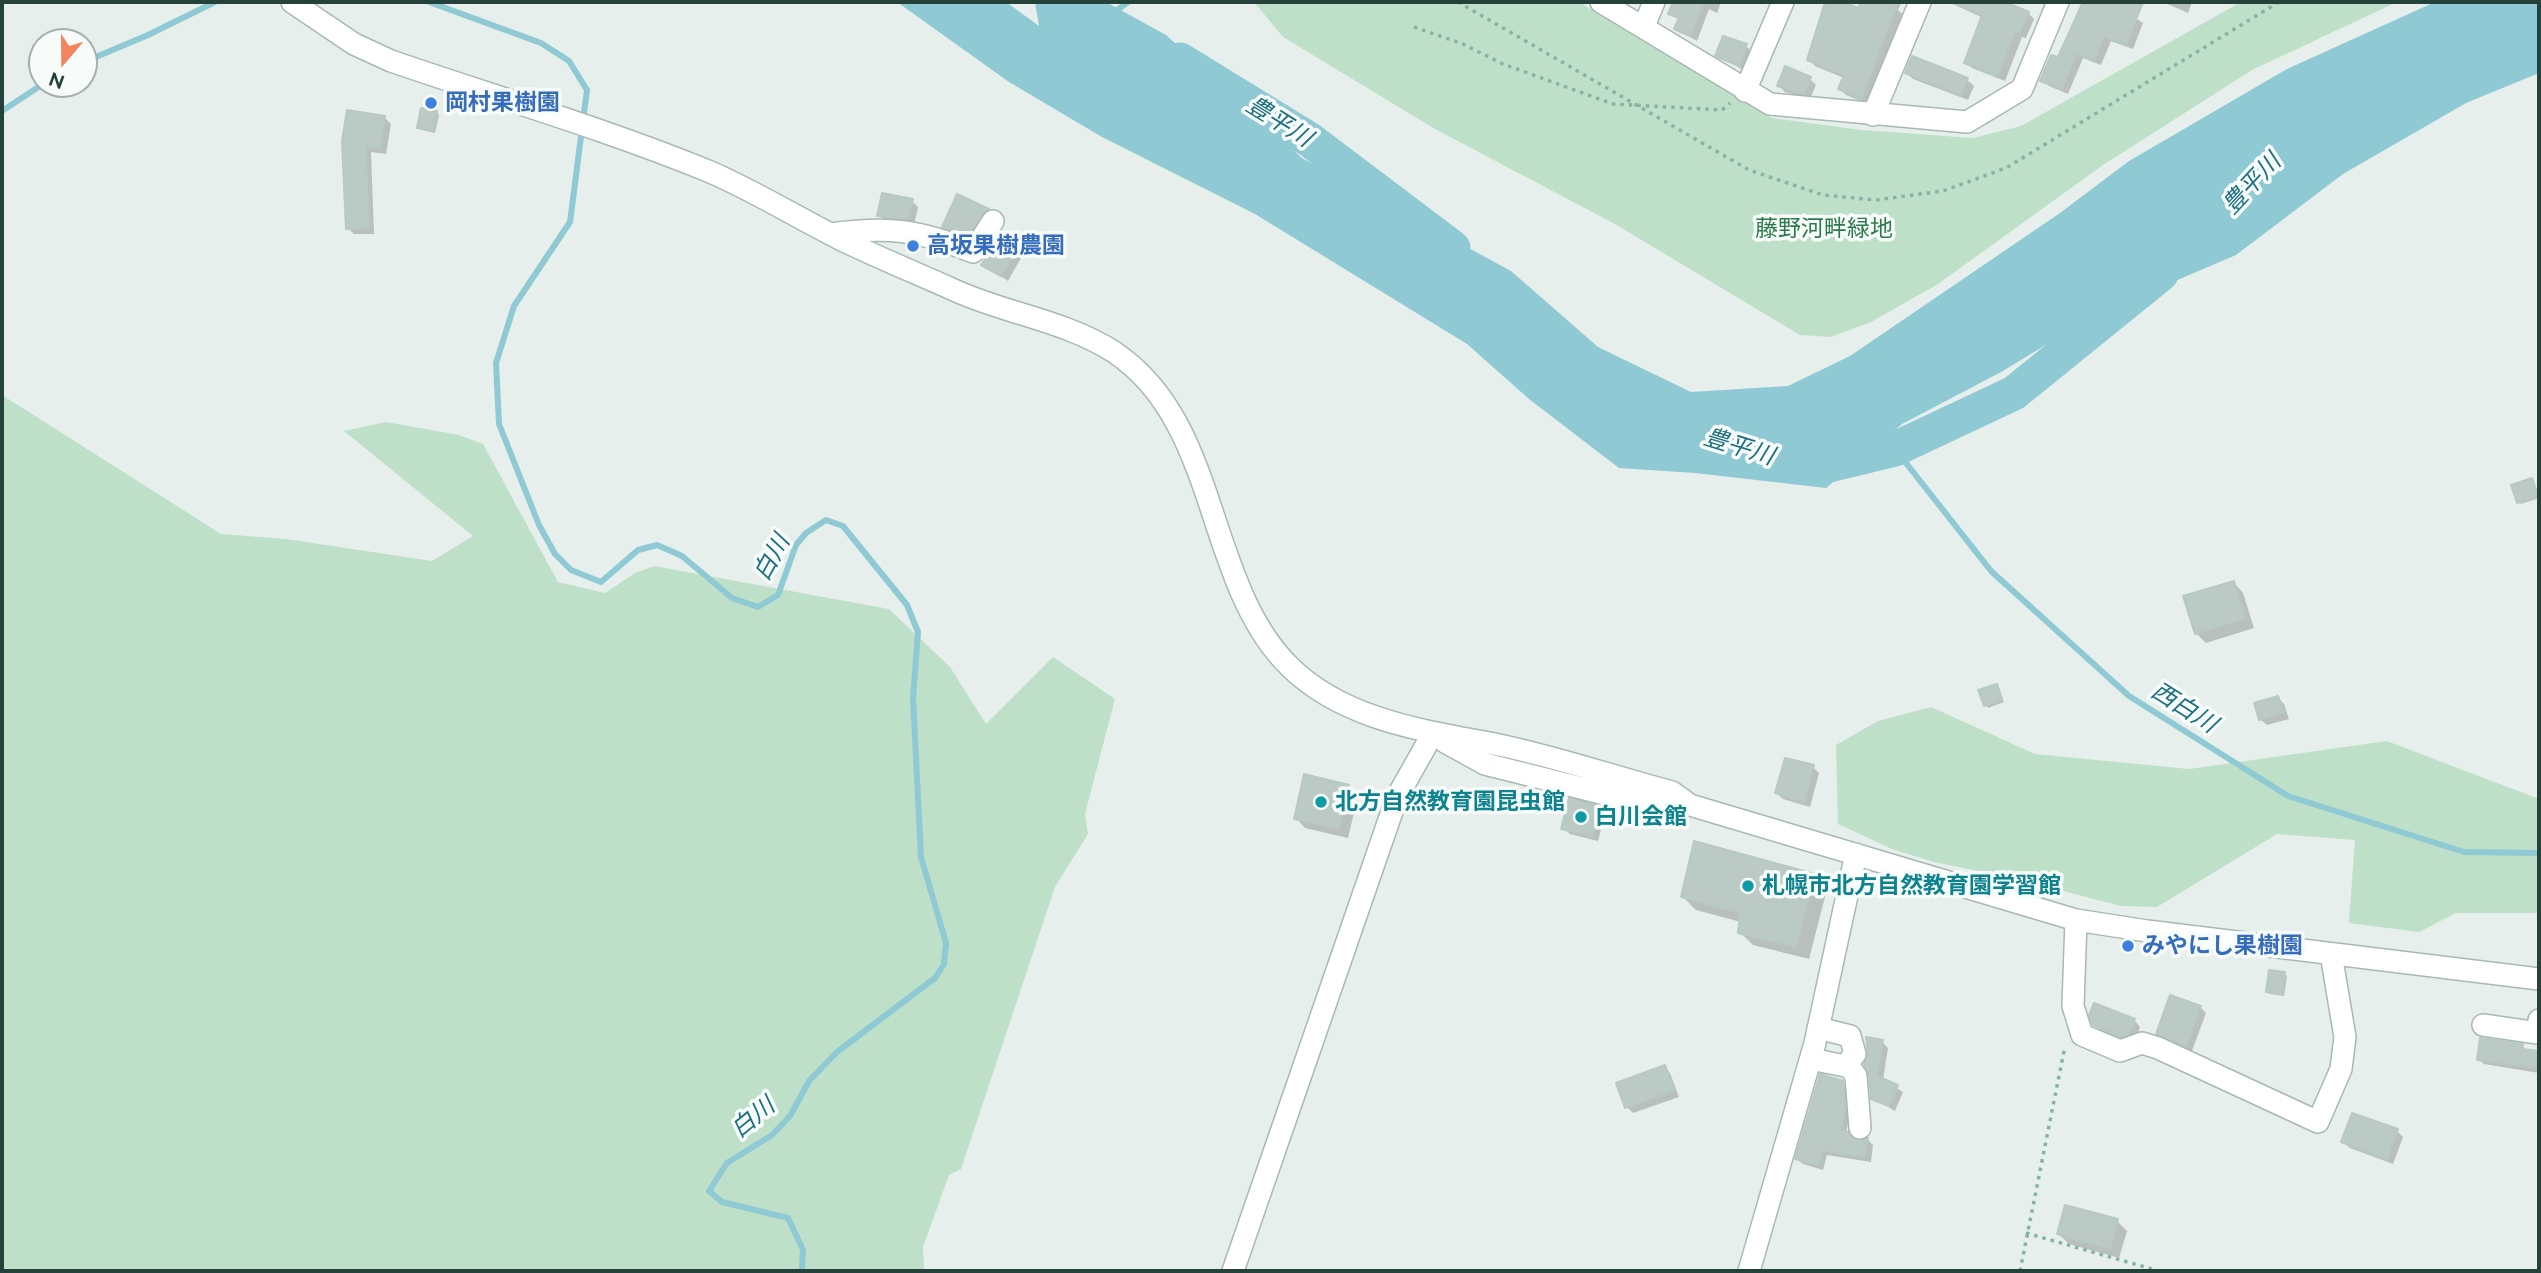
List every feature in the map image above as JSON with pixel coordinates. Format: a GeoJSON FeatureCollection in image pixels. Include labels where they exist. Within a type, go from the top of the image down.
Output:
{"type":"FeatureCollection","features":[{"type":"Feature","properties":{"kind":"street"},"geometry":{"type":"LineString","coordinates":[[292,2],[354,44],[391,61],[712,173],[831,234],[962,294],[1063,325],[1116,353],[1156,393],[1187,443],[1235,580],[1273,649],[1293,670],[1342,704],[1432,735],[1485,764],[1609,795],[1690,805],[2076,920],[2539,979]]}},
{"type":"Feature","properties":{"kind":"street"},"geometry":{"type":"LineString","coordinates":[[1601,2],[1770,104],[1967,122],[2022,89],[2058,2]]}},
{"type":"Feature","properties":{"kind":"street"},"geometry":{"type":"LineString","coordinates":[[1644,26],[1654,2]]}},
{"type":"Feature","properties":{"kind":"street"},"geometry":{"type":"LineString","coordinates":[[1745,91],[1783,2]]}},
{"type":"Feature","properties":{"kind":"street"},"geometry":{"type":"LineString","coordinates":[[1873,115],[1920,2]]}},
{"type":"Feature","properties":{"kind":"street"},"geometry":{"type":"LineString","coordinates":[[831,234],[876,228],[931,234],[973,251],[993,220]]}},
{"type":"Feature","properties":{"kind":"street"},"geometry":{"type":"LineString","coordinates":[[1233,1271],[1397,797],[1432,735]]}},
{"type":"Feature","properties":{"kind":"street"},"geometry":{"type":"LineString","coordinates":[[1749,1271],[1811,1059],[1856,854]]}},
{"type":"Feature","properties":{"kind":"street"},"geometry":{"type":"LineString","coordinates":[[2076,920],[2073,1006],[2082,1035],[2120,1051],[2130,1044],[2150,1045],[2318,1122],[2341,1069],[2345,1037],[2332,954]]}},
{"type":"Feature","properties":{"kind":"street"},"geometry":{"type":"LineString","coordinates":[[2483,1025],[2539,1029]]}},
{"type":"Feature","properties":{"kind":"street"},"geometry":{"type":"LineString","coordinates":[[1818,1028],[1850,1036],[1855,1054],[1848,1065]]}},
{"type":"Feature","properties":{"kind":"street"},"geometry":{"type":"LineString","coordinates":[[1811,1059],[1831,1065],[1848,1065]]}},
{"type":"Feature","properties":{"kind":"street"},"geometry":{"type":"LineString","coordinates":[[1848,1065],[1856,1076],[1860,1128]]}},
{"type":"Feature","properties":{"kind":"path"},"geometry":{"type":"LineString","coordinates":[[1414,27],[1463,44],[1503,64],[1613,104],[1722,110],[1745,91]]}},
{"type":"Feature","properties":{"kind":"path"},"geometry":{"type":"LineString","coordinates":[[2020,1271],[2073,1006]]}},
{"type":"Feature","properties":{"kind":"path"},"geometry":{"type":"LineString","coordinates":[[2026,1233],[2159,1271]]}},
{"type":"Feature","properties":{"kind":"green space","name":"藤野河畔緑地"},"geometry":{"type":"Polygon","coordinates":[[[1254,2],[1579,2],[1772,118],[1862,130],[1973,138],[2021,126],[2241,2],[2397,2],[2252,70],[2103,165],[1938,284],[1871,322],[1831,337],[1800,335],[1615,224],[1435,129],[1283,37],[1254,2]]]}},
{"type":"Feature","properties":{"kind":"green space"},"geometry":{"type":"Polygon","coordinates":[[[2,395],[221,534],[286,539],[432,561],[473,536],[344,431],[386,422],[459,435],[483,444],[558,582],[605,593],[635,573],[654,566],[889,609],[950,667],[986,724],[1053,657],[1115,699],[1085,814],[1088,834],[1055,887],[961,1169],[949,1175],[923,1247],[924,1271],[2,1271],[2,395]]]}},
{"type":"Feature","properties":{"kind":"green space"},"geometry":{"type":"Polygon","coordinates":[[[1931,707],[2035,754],[2189,769],[2387,741],[2539,799],[2539,913],[2456,913],[2419,932],[2349,923],[2355,840],[2277,834],[2157,907],[2121,906],[2013,878],[1934,862],[1892,849],[1838,824],[1836,745],[1878,721],[1931,707]]]}},
{"type":"Feature","properties":{"kind":"water"},"geometry":{"type":"Polygon","coordinates":[[[897,2],[1006,2],[1039,26],[1035,2],[1106,2],[1166,35],[1302,158],[1511,271],[1598,347],[1691,392],[1788,386],[1850,356],[2060,213],[2129,161],[2287,69],[2435,2],[2539,2],[2539,73],[2466,103],[2343,174],[2236,255],[2093,316],[2003,371],[1902,424],[1826,488],[1695,473],[1619,468],[1529,399],[1467,344],[1255,214],[1102,137],[1009,82],[897,2]]]}},
{"type":"Feature","properties":{"kind":"building"},"geometry":{"type":"Polygon","coordinates":[[[1673,2],[1704,2],[1690,36],[1674,29],[1679,18],[1668,14],[1673,2]]]}},
{"type":"Feature","properties":{"kind":"building"},"geometry":{"type":"Polygon","coordinates":[[[1825,2],[1843,2],[1858,8],[1861,2],[1898,2],[1861,99],[1838,89],[1844,75],[1807,60],[1825,2]]]}},
{"type":"Feature","properties":{"kind":"building"},"geometry":{"type":"Polygon","coordinates":[[[1951,2],[2005,2],[2029,12],[2019,33],[2015,32],[1998,76],[1964,63],[1982,15],[1951,2]]]}},
{"type":"Feature","properties":{"kind":"building"},"geometry":{"type":"Polygon","coordinates":[[[2083,2],[2143,2],[2126,44],[2104,36],[2094,60],[2076,53],[2062,89],[2040,81],[2051,55],[2058,57],[2083,2]]]}},
{"type":"Feature","properties":{"kind":"building"},"geometry":{"type":"Polygon","coordinates":[[[1723,36],[1747,44],[1739,66],[1715,56],[1723,36]]]}},
{"type":"Feature","properties":{"kind":"building"},"geometry":{"type":"Polygon","coordinates":[[[1912,56],[1968,78],[1961,95],[1905,73],[1912,56]]]}},
{"type":"Feature","properties":{"kind":"building"},"geometry":{"type":"Polygon","coordinates":[[[1785,66],[1811,77],[1804,94],[1777,86],[1785,66]]]}},
{"type":"Feature","properties":{"kind":"building"},"geometry":{"type":"Polygon","coordinates":[[[421,108],[437,111],[433,131],[417,128],[421,108]]]}},
{"type":"Feature","properties":{"kind":"building"},"geometry":{"type":"Polygon","coordinates":[[[347,110],[385,116],[380,149],[366,147],[369,228],[346,229],[342,141],[347,110]]]}},
{"type":"Feature","properties":{"kind":"building"},"geometry":{"type":"Polygon","coordinates":[[[882,193],[913,199],[908,219],[877,216],[882,193]]]}},
{"type":"Feature","properties":{"kind":"building"},"geometry":{"type":"Polygon","coordinates":[[[957,194],[989,209],[968,236],[942,227],[957,194]]]}},
{"type":"Feature","properties":{"kind":"building"},"geometry":{"type":"Polygon","coordinates":[[[1001,233],[1020,244],[1001,276],[981,265],[1001,233]]]}},
{"type":"Feature","properties":{"kind":"building"},"geometry":{"type":"Polygon","coordinates":[[[2532,478],[2538,496],[2517,503],[2511,485],[2532,478]]]}},
{"type":"Feature","properties":{"kind":"building"},"geometry":{"type":"Polygon","coordinates":[[[2234,581],[2246,618],[2195,634],[2183,596],[2234,581]]]}},
{"type":"Feature","properties":{"kind":"building"},"geometry":{"type":"Polygon","coordinates":[[[1997,684],[2002,699],[1984,706],[1978,690],[1997,684]]]}},
{"type":"Feature","properties":{"kind":"building"},"geometry":{"type":"Polygon","coordinates":[[[2278,696],[2284,712],[2259,720],[2254,703],[2278,696]]]}},
{"type":"Feature","properties":{"kind":"building"},"geometry":{"type":"Polygon","coordinates":[[[1785,758],[1814,765],[1804,802],[1775,793],[1785,758]]]}},
{"type":"Feature","properties":{"kind":"building","name":"北方自然教育園昆虫館"},"geometry":{"type":"Polygon","coordinates":[[[1304,774],[1349,785],[1338,829],[1294,819],[1304,774]]]}},
{"type":"Feature","properties":{"kind":"building","name":"白川会館"},"geometry":{"type":"Polygon","coordinates":[[[1569,798],[1599,806],[1592,836],[1561,829],[1569,798]]]}},
{"type":"Feature","properties":{"kind":"building","name":"札幌市北方自然教育園学習館"},"geometry":{"type":"Polygon","coordinates":[[[1694,841],[1815,874],[1796,947],[1738,933],[1740,913],[1681,897],[1694,841]]]}},
{"type":"Feature","properties":{"kind":"building"},"geometry":{"type":"Polygon","coordinates":[[[2269,970],[2285,972],[2282,994],[2266,992],[2269,970]]]}},
{"type":"Feature","properties":{"kind":"building"},"geometry":{"type":"Polygon","coordinates":[[[2170,995],[2201,1006],[2186,1046],[2156,1034],[2170,995]]]}},
{"type":"Feature","properties":{"kind":"building"},"geometry":{"type":"Polygon","coordinates":[[[2094,1003],[2135,1019],[2129,1034],[2120,1037],[2093,1025],[2089,1015],[2094,1003]]]}},
{"type":"Feature","properties":{"kind":"building"},"geometry":{"type":"Polygon","coordinates":[[[1866,1037],[1883,1040],[1877,1076],[1898,1085],[1889,1106],[1871,1099],[1869,1075],[1864,1064],[1868,1056],[1866,1037]]]}},
{"type":"Feature","properties":{"kind":"building"},"geometry":{"type":"Polygon","coordinates":[[[2480,1038],[2523,1044],[2522,1049],[2539,1051],[2539,1068],[2477,1060],[2480,1038]]]}},
{"type":"Feature","properties":{"kind":"building"},"geometry":{"type":"Polygon","coordinates":[[[1665,1065],[1674,1090],[1625,1108],[1616,1083],[1665,1065]]]}},
{"type":"Feature","properties":{"kind":"building"},"geometry":{"type":"Polygon","coordinates":[[[1820,1074],[1843,1081],[1845,1107],[1840,1131],[1848,1132],[1855,1140],[1868,1138],[1865,1157],[1822,1150],[1818,1165],[1795,1159],[1820,1074]]]}},
{"type":"Feature","properties":{"kind":"building"},"geometry":{"type":"Polygon","coordinates":[[[2352,1113],[2398,1129],[2387,1159],[2341,1142],[2352,1113]]]}},
{"type":"Feature","properties":{"kind":"building"},"geometry":{"type":"Polygon","coordinates":[[[2065,1205],[2118,1219],[2110,1249],[2057,1234],[2065,1205]]]}},
{"type":"Feature","properties":{"kind":"waterway"},"geometry":{"type":"LineString","coordinates":[[98,56],[215,2]]}},
{"type":"Feature","properties":{"kind":"waterway","name":"白川"},"geometry":{"type":"LineString","coordinates":[[429,2],[541,43],[569,61],[587,90],[570,222],[514,306],[496,363],[499,424],[539,525],[555,554],[571,570],[601,582],[638,550],[657,545],[682,556],[732,598],[758,607],[778,595],[796,545],[806,533],[826,520],[843,526],[907,605],[918,632],[913,698],[921,857],[946,943],[944,964],[935,978],[837,1052],[809,1081],[790,1116],[772,1135],[727,1163],[709,1191],[722,1202],[788,1218],[803,1250],[802,1271]]}},
{"type":"Feature","properties":{"kind":"waterway"},"geometry":{"type":"LineString","coordinates":[[1113,13],[1128,2]]}},
{"type":"Feature","properties":{"kind":"waterway","name":"豊平川"},"geometry":{"type":"LineString","coordinates":[[1180,60],[1310,140],[1453,248]]}},
{"type":"Feature","properties":{"kind":"waterway"},"geometry":{"type":"LineString","coordinates":[[2,111],[28,94]]}},
{"type":"Feature","properties":{"kind":"waterway","name":"豊平川"},"geometry":{"type":"LineString","coordinates":[[1818,464],[1829,465],[1895,449],[2014,393],[2161,274]]}},
{"type":"Feature","properties":{"kind":"waterway","name":"西白川"},"geometry":{"type":"LineString","coordinates":[[1895,449],[1991,571],[2129,696],[2288,796],[2464,852],[2539,853]]}},
{"type":"Feature","properties":{"kind":"place","name":"岡村果樹園"},"geometry":{"type":"Point","coordinates":[431,103]}},
{"type":"Feature","properties":{"kind":"place","name":"高坂果樹農園"},"geometry":{"type":"Point","coordinates":[913,246]}},
{"type":"Feature","properties":{"kind":"place","name":"北方自然教育園昆虫館"},"geometry":{"type":"Point","coordinates":[1321,802]}},
{"type":"Feature","properties":{"kind":"place","name":"白川会館"},"geometry":{"type":"Point","coordinates":[1581,817]}},
{"type":"Feature","properties":{"kind":"place","name":"札幌市北方自然教育園学習館"},"geometry":{"type":"Point","coordinates":[1748,886]}},
{"type":"Feature","properties":{"kind":"place","name":"みやにし果樹園"},"geometry":{"type":"Point","coordinates":[2128,946]}}]}
